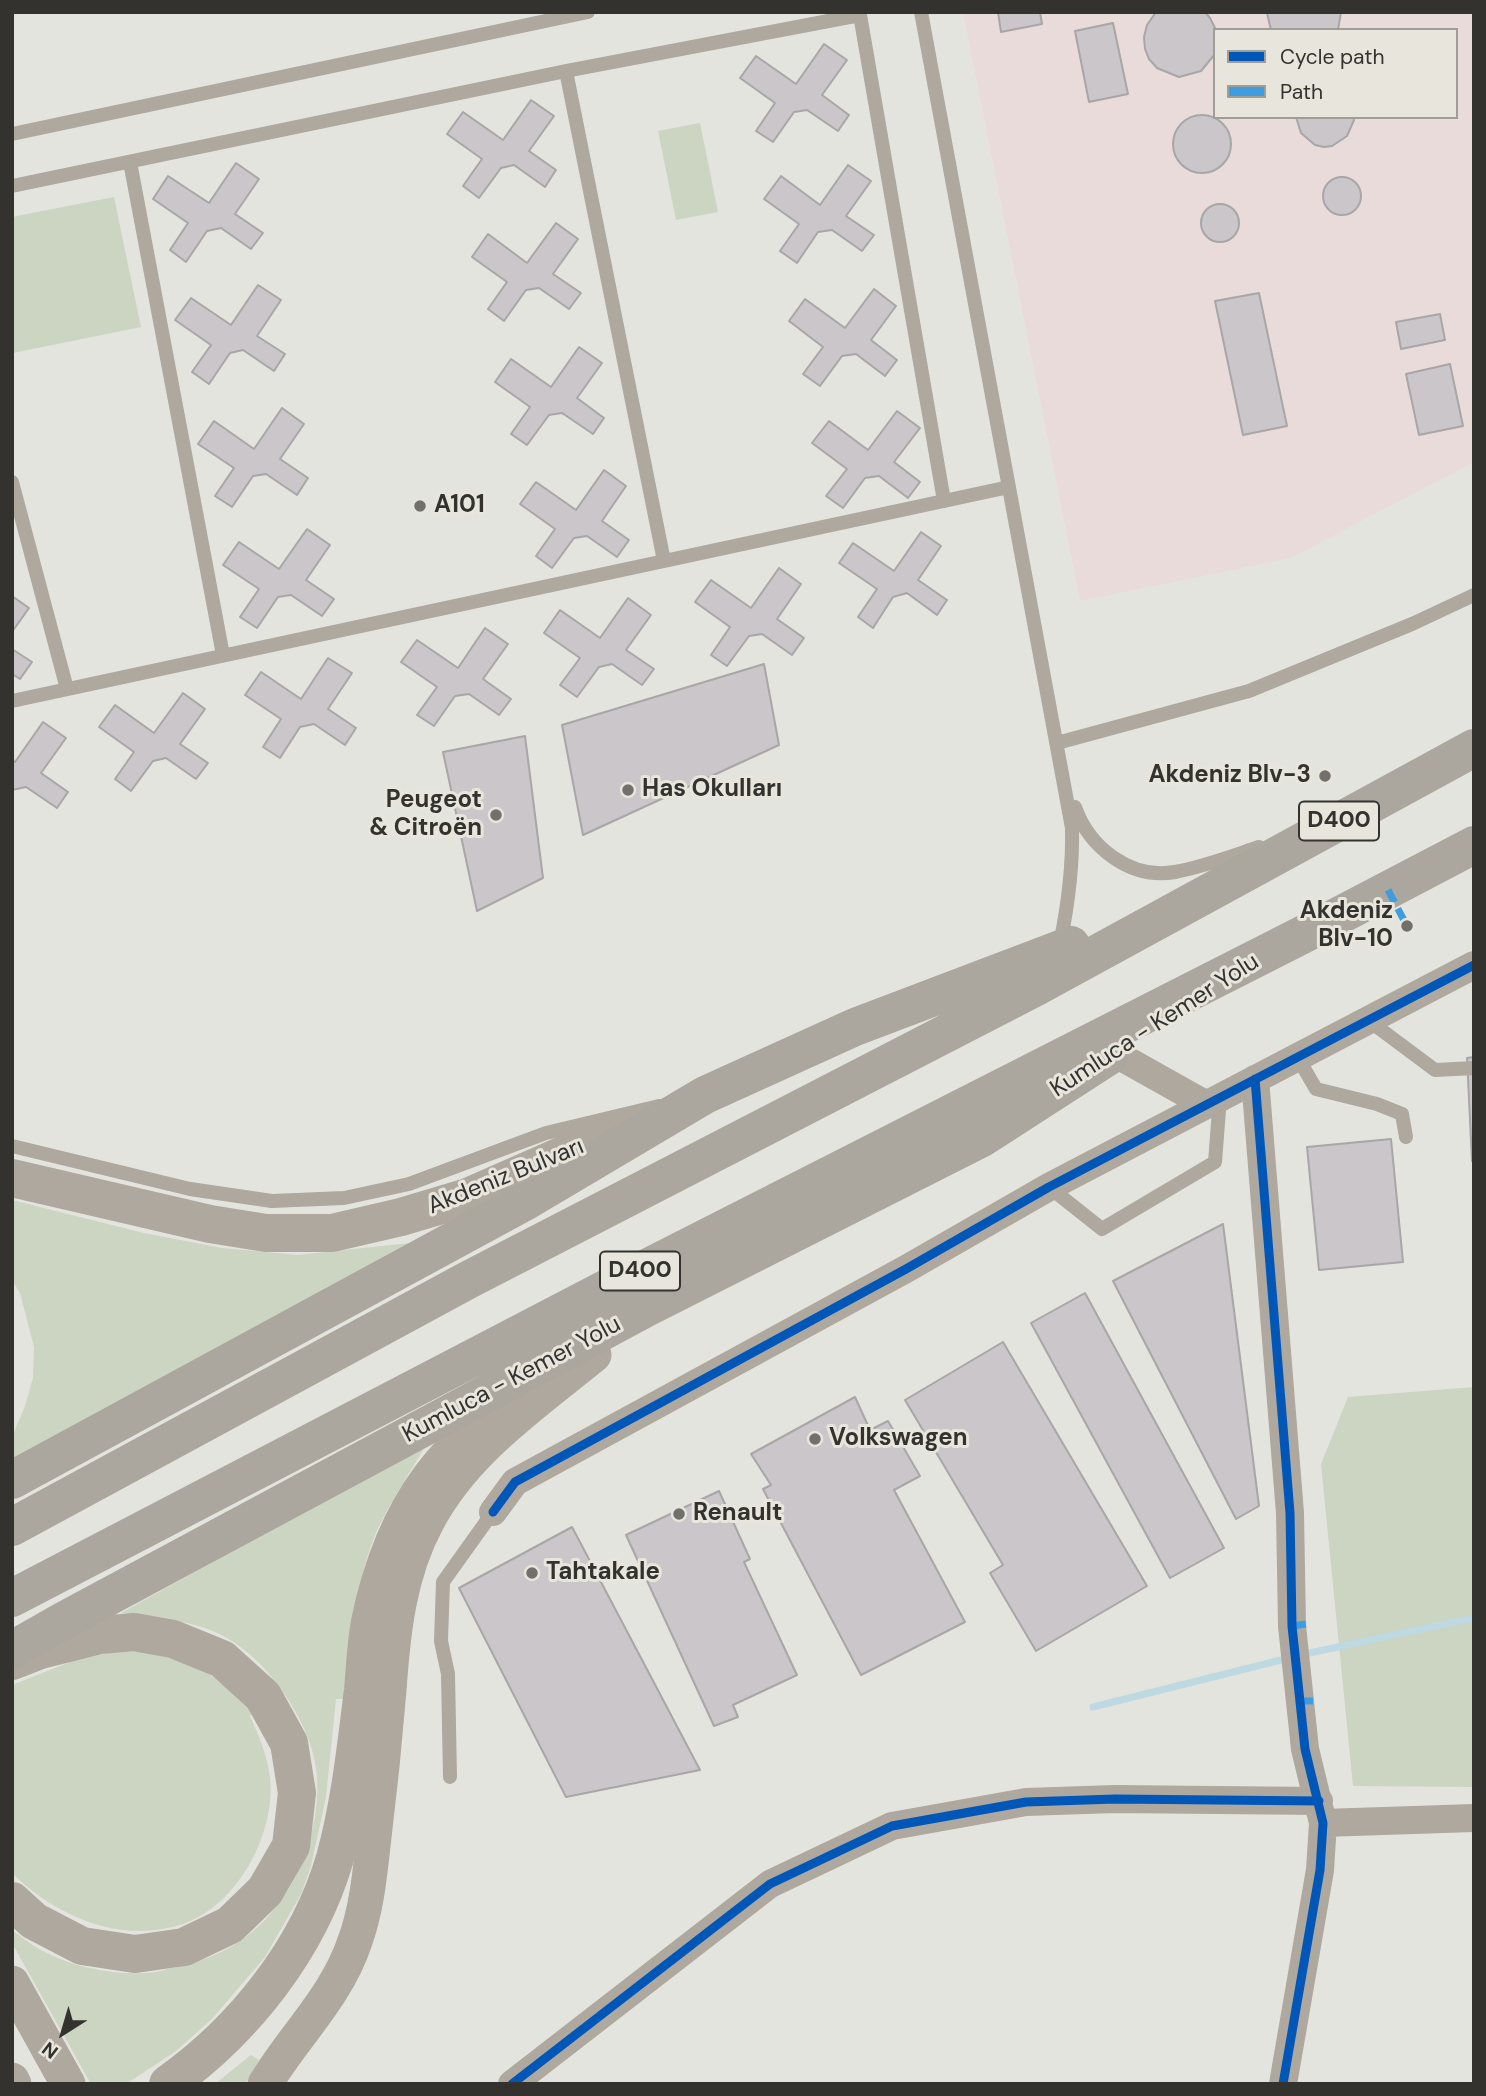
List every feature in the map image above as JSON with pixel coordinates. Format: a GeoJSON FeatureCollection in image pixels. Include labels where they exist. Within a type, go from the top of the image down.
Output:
{"type":"FeatureCollection","features":[{"type":"Feature","properties":{"kind":"highway","name":"D400"},"geometry":{"type":"LineString","coordinates":[[12,1527],[468,1280],[1042,983],[1474,748]]}},
{"type":"Feature","properties":{"kind":"highway","name":"D400"},"geometry":{"type":"LineString","coordinates":[[1272,950],[1474,845]]}},
{"type":"Feature","properties":{"kind":"highway","name":"D400"},"geometry":{"type":"LineString","coordinates":[[12,1480],[528,1200],[705,1095],[855,1027],[1204,894]]}},
{"type":"Feature","properties":{"kind":"highway","name":"Kumluca - Kemer Yolu"},"geometry":{"type":"LineString","coordinates":[[12,1650],[648,1307],[982,1138],[1272,950]]}},
{"type":"Feature","properties":{"kind":"highway","name":"Kumluca - Kemer Yolu"},"geometry":{"type":"LineString","coordinates":[[12,1598],[645,1268],[1272,950]]}},
{"type":"Feature","properties":{"kind":"main road","name":"Akdeniz Bulvarı"},"geometry":{"type":"LineString","coordinates":[[12,1178],[210,1224],[266,1233],[332,1233],[401,1217],[468,1197],[539,1164],[705,1095]]}},
{"type":"Feature","properties":{"kind":"main road"},"geometry":{"type":"LineString","coordinates":[[168,2084],[218,2043],[264,1992],[299,1939],[319,1902],[335,1860],[345,1816],[370,1623],[387,1556],[412,1503],[457,1446],[483,1421],[515,1398],[836,1226],[982,1138]]}},
{"type":"Feature","properties":{"kind":"main road"},"geometry":{"type":"LineString","coordinates":[[12,1661],[40,1650],[100,1635],[134,1632],[173,1639],[222,1659],[263,1696],[289,1743],[297,1793],[291,1846],[265,1891],[230,1925],[184,1947],[135,1954],[82,1946],[34,1921],[12,1901]]}},
{"type":"Feature","properties":{"kind":"street"},"geometry":{"type":"LineString","coordinates":[[493,1512],[515,1482],[905,1269],[1049,1187],[1474,965]]}},
{"type":"Feature","properties":{"kind":"street"},"geometry":{"type":"LineString","coordinates":[[1114,1053],[1213,1101]]}},
{"type":"Feature","properties":{"kind":"street"},"geometry":{"type":"LineString","coordinates":[[1255,1079],[1289,1500],[1292,1626],[1306,1749],[1321,1812],[1320,1870],[1283,2084]]}},
{"type":"Feature","properties":{"kind":"street"},"geometry":{"type":"LineString","coordinates":[[265,2084],[321,2007],[343,1970],[360,1926],[369,1885],[381,1782],[395,1621],[402,1582],[427,1521],[448,1489],[482,1449],[594,1355]]}},
{"type":"Feature","properties":{"kind":"street"},"geometry":{"type":"LineString","coordinates":[[512,2084],[769,1884],[892,1826],[1026,1802],[1115,1799],[1474,1818]]}},
{"type":"Feature","properties":{"kind":"street"},"geometry":{"type":"LineString","coordinates":[[12,1983],[64,2076]]}},
{"type":"Feature","properties":{"kind":"lane"},"geometry":{"type":"LineString","coordinates":[[12,134],[588,12]]}},
{"type":"Feature","properties":{"kind":"lane"},"geometry":{"type":"LineString","coordinates":[[921,12],[1072,828],[1073,864],[1069,901],[1059,950],[1042,983]]}},
{"type":"Feature","properties":{"kind":"lane"},"geometry":{"type":"LineString","coordinates":[[12,186],[566,71],[860,15],[944,501]]}},
{"type":"Feature","properties":{"kind":"lane"},"geometry":{"type":"LineString","coordinates":[[566,71],[664,561]]}},
{"type":"Feature","properties":{"kind":"lane"},"geometry":{"type":"LineString","coordinates":[[130,162],[223,655]]}},
{"type":"Feature","properties":{"kind":"lane"},"geometry":{"type":"LineString","coordinates":[[12,482],[66,689]]}},
{"type":"Feature","properties":{"kind":"lane"},"geometry":{"type":"LineString","coordinates":[[12,701],[1009,487]]}},
{"type":"Feature","properties":{"kind":"lane"},"geometry":{"type":"LineString","coordinates":[[1057,743],[1249,691],[1412,624],[1474,595]]}},
{"type":"Feature","properties":{"kind":"lane"},"geometry":{"type":"LineString","coordinates":[[1063,773],[1080,821],[1102,851],[1135,870],[1173,873],[1339,821]]}},
{"type":"Feature","properties":{"kind":"lane"},"geometry":{"type":"LineString","coordinates":[[1368,1020],[1435,1070],[1474,1068]]}},
{"type":"Feature","properties":{"kind":"lane"},"geometry":{"type":"LineString","coordinates":[[1298,1058],[1316,1089],[1377,1104],[1402,1114],[1406,1137]]}},
{"type":"Feature","properties":{"kind":"lane"},"geometry":{"type":"LineString","coordinates":[[12,1146],[190,1189],[272,1200],[344,1198],[409,1184],[546,1133],[705,1095]]}},
{"type":"Feature","properties":{"kind":"lane"},"geometry":{"type":"LineString","coordinates":[[1049,1187],[1102,1229],[1215,1162],[1213,1101]]}},
{"type":"Feature","properties":{"kind":"lane"},"geometry":{"type":"LineString","coordinates":[[450,1777],[448,1674],[441,1641],[443,1582],[493,1512]]}},
{"type":"Feature","properties":{"kind":"shaded area"},"geometry":{"type":"Polygon","coordinates":[[[963,12],[1474,12],[1474,462],[1291,558],[1080,601],[963,12]]]}},
{"type":"Feature","properties":{"kind":"green space"},"geometry":{"type":"Polygon","coordinates":[[[700,123],[718,212],[676,220],[658,131],[700,123]]]}},
{"type":"Feature","properties":{"kind":"green space"},"geometry":{"type":"Polygon","coordinates":[[[114,197],[141,327],[13,353],[12,217],[114,197]]]}},
{"type":"Feature","properties":{"kind":"green space"},"geometry":{"type":"Polygon","coordinates":[[[12,1200],[144,1233],[222,1248],[298,1255],[410,1243],[12,1461],[12,1437],[33,1378],[34,1347],[20,1293],[12,1280],[12,1200]]]}},
{"type":"Feature","properties":{"kind":"green space"},"geometry":{"type":"Polygon","coordinates":[[[1474,1387],[1474,1787],[1353,1786],[1321,1464],[1348,1397],[1474,1387]]]}},
{"type":"Feature","properties":{"kind":"green space"},"geometry":{"type":"Polygon","coordinates":[[[427,1443],[378,1528],[364,1569],[345,1699],[336,1699],[326,1797],[311,1866],[301,1894],[265,1957],[212,2019],[176,2051],[126,2084],[91,2084],[12,1943],[12,1930],[54,1957],[79,1966],[106,1971],[153,1972],[186,1965],[214,1955],[249,1935],[268,1917],[284,1896],[298,1872],[308,1846],[317,1793],[316,1768],[308,1739],[290,1703],[260,1664],[229,1639],[205,1628],[174,1620],[121,1613],[427,1443]]]}},
{"type":"Feature","properties":{"kind":"green space"},"geometry":{"type":"Polygon","coordinates":[[[125,1649],[195,1662],[255,1712],[250,1716],[267,1761],[270,1777],[267,1821],[260,1843],[236,1884],[221,1901],[203,1915],[159,1930],[113,1928],[69,1914],[48,1902],[12,1873],[12,1685],[73,1661],[125,1649]]]}},
{"type":"Feature","properties":{"kind":"green space"},"geometry":{"type":"Polygon","coordinates":[[[251,2055],[259,2060],[245,2084],[215,2084],[251,2055]]]}},
{"type":"Feature","properties":{"kind":"building"},"geometry":{"type":"Polygon","coordinates":[[[998,12],[1040,12],[1042,24],[1001,32],[998,12]]]}},
{"type":"Feature","properties":{"kind":"building"},"geometry":{"type":"Polygon","coordinates":[[[1156,12],[1205,12],[1215,28],[1213,56],[1201,71],[1179,77],[1157,68],[1145,49],[1147,25],[1156,12]]]}},
{"type":"Feature","properties":{"kind":"building"},"geometry":{"type":"Polygon","coordinates":[[[1341,12],[1338,28],[1271,28],[1267,13],[1341,12]]]}},
{"type":"Feature","properties":{"kind":"building"},"geometry":{"type":"Polygon","coordinates":[[[1113,23],[1128,94],[1089,102],[1075,31],[1113,23]]]}},
{"type":"Feature","properties":{"kind":"building"},"geometry":{"type":"Polygon","coordinates":[[[824,44],[847,60],[822,95],[849,115],[838,131],[807,110],[794,112],[773,142],[756,131],[775,103],[740,78],[756,56],[796,84],[824,44]]]}},
{"type":"Feature","properties":{"kind":"building"},"geometry":{"type":"Polygon","coordinates":[[[531,100],[554,116],[529,151],[556,170],[545,187],[514,165],[501,168],[479,198],[463,186],[482,159],[447,134],[463,112],[503,140],[531,100]]]}},
{"type":"Feature","properties":{"kind":"building"},"geometry":{"type":"Polygon","coordinates":[[[1202,115],[1218,120],[1226,128],[1230,138],[1230,150],[1226,160],[1218,168],[1202,173],[1186,168],[1178,160],[1173,144],[1178,128],[1186,120],[1202,115]]]}},
{"type":"Feature","properties":{"kind":"building"},"geometry":{"type":"Polygon","coordinates":[[[1297,119],[1354,120],[1347,136],[1332,146],[1315,145],[1301,133],[1297,119]]]}},
{"type":"Feature","properties":{"kind":"building"},"geometry":{"type":"Polygon","coordinates":[[[236,163],[259,179],[235,214],[263,233],[251,249],[221,228],[207,231],[186,262],[170,250],[188,223],[153,199],[168,176],[209,203],[236,163]]]}},
{"type":"Feature","properties":{"kind":"building"},"geometry":{"type":"Polygon","coordinates":[[[848,165],[871,181],[846,216],[874,235],[862,251],[832,230],[818,232],[797,263],[780,251],[799,224],[764,199],[781,176],[820,205],[848,165]]]}},
{"type":"Feature","properties":{"kind":"building"},"geometry":{"type":"Polygon","coordinates":[[[1342,177],[1356,182],[1361,196],[1356,210],[1342,215],[1328,210],[1323,196],[1328,182],[1342,177]]]}},
{"type":"Feature","properties":{"kind":"building"},"geometry":{"type":"Polygon","coordinates":[[[1220,204],[1234,209],[1239,223],[1234,237],[1220,242],[1206,237],[1201,223],[1206,209],[1220,204]]]}},
{"type":"Feature","properties":{"kind":"building"},"geometry":{"type":"Polygon","coordinates":[[[556,223],[578,239],[553,274],[581,293],[569,309],[539,288],[526,290],[504,321],[488,309],[507,282],[472,257],[488,234],[527,263],[556,223]]]}},
{"type":"Feature","properties":{"kind":"building"},"geometry":{"type":"Polygon","coordinates":[[[258,285],[281,300],[257,336],[285,354],[274,371],[243,350],[230,353],[209,384],[192,372],[211,345],[175,320],[191,298],[231,325],[258,285]]]}},
{"type":"Feature","properties":{"kind":"building"},"geometry":{"type":"Polygon","coordinates":[[[874,289],[896,306],[871,340],[897,360],[885,376],[856,354],[842,356],[820,386],[803,374],[823,347],[789,321],[805,299],[845,328],[874,289]]]}},
{"type":"Feature","properties":{"kind":"building"},"geometry":{"type":"Polygon","coordinates":[[[1259,293],[1287,426],[1243,435],[1215,301],[1259,293]]]}},
{"type":"Feature","properties":{"kind":"building"},"geometry":{"type":"Polygon","coordinates":[[[1440,314],[1445,340],[1401,349],[1396,322],[1440,314]]]}},
{"type":"Feature","properties":{"kind":"building"},"geometry":{"type":"Polygon","coordinates":[[[579,347],[602,363],[577,398],[604,418],[593,434],[562,413],[549,415],[527,445],[511,434],[530,407],[495,382],[511,359],[551,387],[579,347]]]}},
{"type":"Feature","properties":{"kind":"building"},"geometry":{"type":"Polygon","coordinates":[[[1450,364],[1463,426],[1419,435],[1406,374],[1450,364]]]}},
{"type":"Feature","properties":{"kind":"building"},"geometry":{"type":"Polygon","coordinates":[[[282,408],[304,424],[280,459],[308,478],[297,495],[266,474],[253,476],[232,507],[215,496],[234,468],[198,444],[214,421],[254,449],[282,408]]]}},
{"type":"Feature","properties":{"kind":"building"},"geometry":{"type":"Polygon","coordinates":[[[897,411],[920,428],[894,462],[920,482],[908,498],[879,476],[865,478],[843,508],[826,496],[847,469],[812,443],[829,421],[868,450],[897,411]]]}},
{"type":"Feature","properties":{"kind":"building"},"geometry":{"type":"Polygon","coordinates":[[[604,470],[626,486],[602,521],[629,540],[617,557],[587,536],[574,538],[552,568],[536,556],[555,529],[520,504],[536,482],[576,510],[604,470]]]}},
{"type":"Feature","properties":{"kind":"building"},"geometry":{"type":"Polygon","coordinates":[[[307,529],[330,545],[306,580],[334,599],[322,616],[291,595],[278,597],[257,628],[240,617],[259,589],[223,565],[239,542],[279,569],[307,529]]]}},
{"type":"Feature","properties":{"kind":"building"},"geometry":{"type":"Polygon","coordinates":[[[921,532],[941,546],[918,580],[947,600],[937,615],[907,593],[893,597],[873,628],[858,617],[877,589],[839,563],[853,543],[894,571],[921,532]]]}},
{"type":"Feature","properties":{"kind":"building"},"geometry":{"type":"Polygon","coordinates":[[[779,568],[801,584],[777,619],[804,638],[792,655],[762,634],[749,636],[727,666],[711,655],[730,627],[695,602],[711,580],[751,608],[779,568]]]}},
{"type":"Feature","properties":{"kind":"building"},"geometry":{"type":"Polygon","coordinates":[[[12,596],[29,608],[12,632],[12,596]]]}},
{"type":"Feature","properties":{"kind":"building"},"geometry":{"type":"Polygon","coordinates":[[[628,598],[651,615],[626,650],[654,669],[642,685],[612,664],[599,667],[577,697],[560,685],[580,658],[544,633],[560,610],[600,638],[628,598]]]}},
{"type":"Feature","properties":{"kind":"building"},"geometry":{"type":"Polygon","coordinates":[[[485,628],[508,644],[483,679],[511,699],[499,715],[469,694],[455,696],[434,726],[417,715],[437,687],[401,662],[417,640],[458,668],[485,628]]]}},
{"type":"Feature","properties":{"kind":"building"},"geometry":{"type":"Polygon","coordinates":[[[12,649],[32,662],[20,679],[12,674],[12,649]]]}},
{"type":"Feature","properties":{"kind":"building"},"geometry":{"type":"Polygon","coordinates":[[[328,658],[352,673],[328,709],[356,728],[345,745],[314,724],[300,727],[280,758],[263,747],[281,719],[245,695],[261,672],[301,699],[328,658]]]}},
{"type":"Feature","properties":{"kind":"building","name":"Has Okulları"},"geometry":{"type":"Polygon","coordinates":[[[764,664],[779,745],[583,835],[562,725],[764,664]]]}},
{"type":"Feature","properties":{"kind":"building"},"geometry":{"type":"Polygon","coordinates":[[[183,693],[205,709],[180,744],[208,763],[196,779],[166,758],[153,761],[131,791],[115,779],[134,752],[99,727],[115,705],[154,733],[183,693]]]}},
{"type":"Feature","properties":{"kind":"building"},"geometry":{"type":"Polygon","coordinates":[[[43,722],[66,738],[41,773],[68,792],[57,808],[26,787],[12,790],[12,760],[15,762],[43,722]]]}},
{"type":"Feature","properties":{"kind":"building","name":"Peugeot & Citroën"},"geometry":{"type":"Polygon","coordinates":[[[525,736],[543,878],[477,911],[443,752],[525,736]]]}},
{"type":"Feature","properties":{"kind":"building"},"geometry":{"type":"Polygon","coordinates":[[[1474,1057],[1474,1161],[1472,1161],[1467,1058],[1474,1057]]]}},
{"type":"Feature","properties":{"kind":"building"},"geometry":{"type":"Polygon","coordinates":[[[1391,1139],[1403,1262],[1319,1270],[1307,1147],[1391,1139]]]}},
{"type":"Feature","properties":{"kind":"building"},"geometry":{"type":"Polygon","coordinates":[[[1223,1224],[1259,1506],[1236,1519],[1113,1281],[1223,1224]]]}},
{"type":"Feature","properties":{"kind":"building"},"geometry":{"type":"Polygon","coordinates":[[[1085,1293],[1224,1548],[1170,1578],[1031,1323],[1085,1293]]]}},
{"type":"Feature","properties":{"kind":"building"},"geometry":{"type":"Polygon","coordinates":[[[1003,1342],[1147,1586],[1036,1651],[990,1573],[1003,1565],[905,1400],[1003,1342]]]}},
{"type":"Feature","properties":{"kind":"building"},"geometry":{"type":"Polygon","coordinates":[[[855,1397],[870,1430],[888,1421],[920,1476],[894,1490],[965,1622],[861,1675],[763,1489],[771,1485],[751,1454],[855,1397]]]}},
{"type":"Feature","properties":{"kind":"building"},"geometry":{"type":"Polygon","coordinates":[[[719,1491],[750,1559],[744,1562],[797,1675],[733,1705],[738,1717],[714,1726],[626,1535],[719,1491]]]}},
{"type":"Feature","properties":{"kind":"building"},"geometry":{"type":"Polygon","coordinates":[[[572,1527],[700,1770],[566,1797],[459,1588],[572,1527]]]}},
{"type":"Feature","properties":{"kind":"waterway"},"geometry":{"type":"LineString","coordinates":[[1300,1655],[1474,1618]]}},
{"type":"Feature","properties":{"kind":"waterway"},"geometry":{"type":"LineString","coordinates":[[1093,1707],[1289,1658]]}},
{"type":"Feature","properties":{"kind":"marked path"},"geometry":{"type":"LineString","coordinates":[[1388,890],[1407,926]]}},
{"type":"Feature","properties":{"kind":"marked path"},"geometry":{"type":"LineString","coordinates":[[1292,1626],[1312,1623]]}},
{"type":"Feature","properties":{"kind":"marked path"},"geometry":{"type":"LineString","coordinates":[[1299,1701],[1319,1701]]}},
{"type":"Feature","properties":{"kind":"cycle path"},"geometry":{"type":"LineString","coordinates":[[493,1512],[515,1482],[906,1269],[1049,1187],[1474,965]]}},
{"type":"Feature","properties":{"kind":"cycle path"},"geometry":{"type":"LineString","coordinates":[[1255,1079],[1290,1513],[1292,1626],[1305,1749],[1323,1823],[1320,1870],[1283,2084]]}},
{"type":"Feature","properties":{"kind":"cycle path"},"geometry":{"type":"LineString","coordinates":[[512,2084],[770,1884],[892,1826],[1026,1802],[1115,1799],[1319,1801]]}},
{"type":"Feature","properties":{"kind":"place","name":"A101"},"geometry":{"type":"Point","coordinates":[420,506]}},
{"type":"Feature","properties":{"kind":"place","name":"Akdeniz Blv-3"},"geometry":{"type":"Point","coordinates":[1325,776]}},
{"type":"Feature","properties":{"kind":"place","name":"Has Okulları"},"geometry":{"type":"Point","coordinates":[628,790]}},
{"type":"Feature","properties":{"kind":"place","name":"Peugeot & Citroën"},"geometry":{"type":"Point","coordinates":[496,815]}},
{"type":"Feature","properties":{"kind":"place","name":"Akdeniz Blv-10"},"geometry":{"type":"Point","coordinates":[1407,926]}},
{"type":"Feature","properties":{"kind":"place","name":"Volkswagen"},"geometry":{"type":"Point","coordinates":[815,1439]}},
{"type":"Feature","properties":{"kind":"place","name":"Renault"},"geometry":{"type":"Point","coordinates":[679,1514]}},
{"type":"Feature","properties":{"kind":"place","name":"Tahtakale"},"geometry":{"type":"Point","coordinates":[532,1573]}}]}
